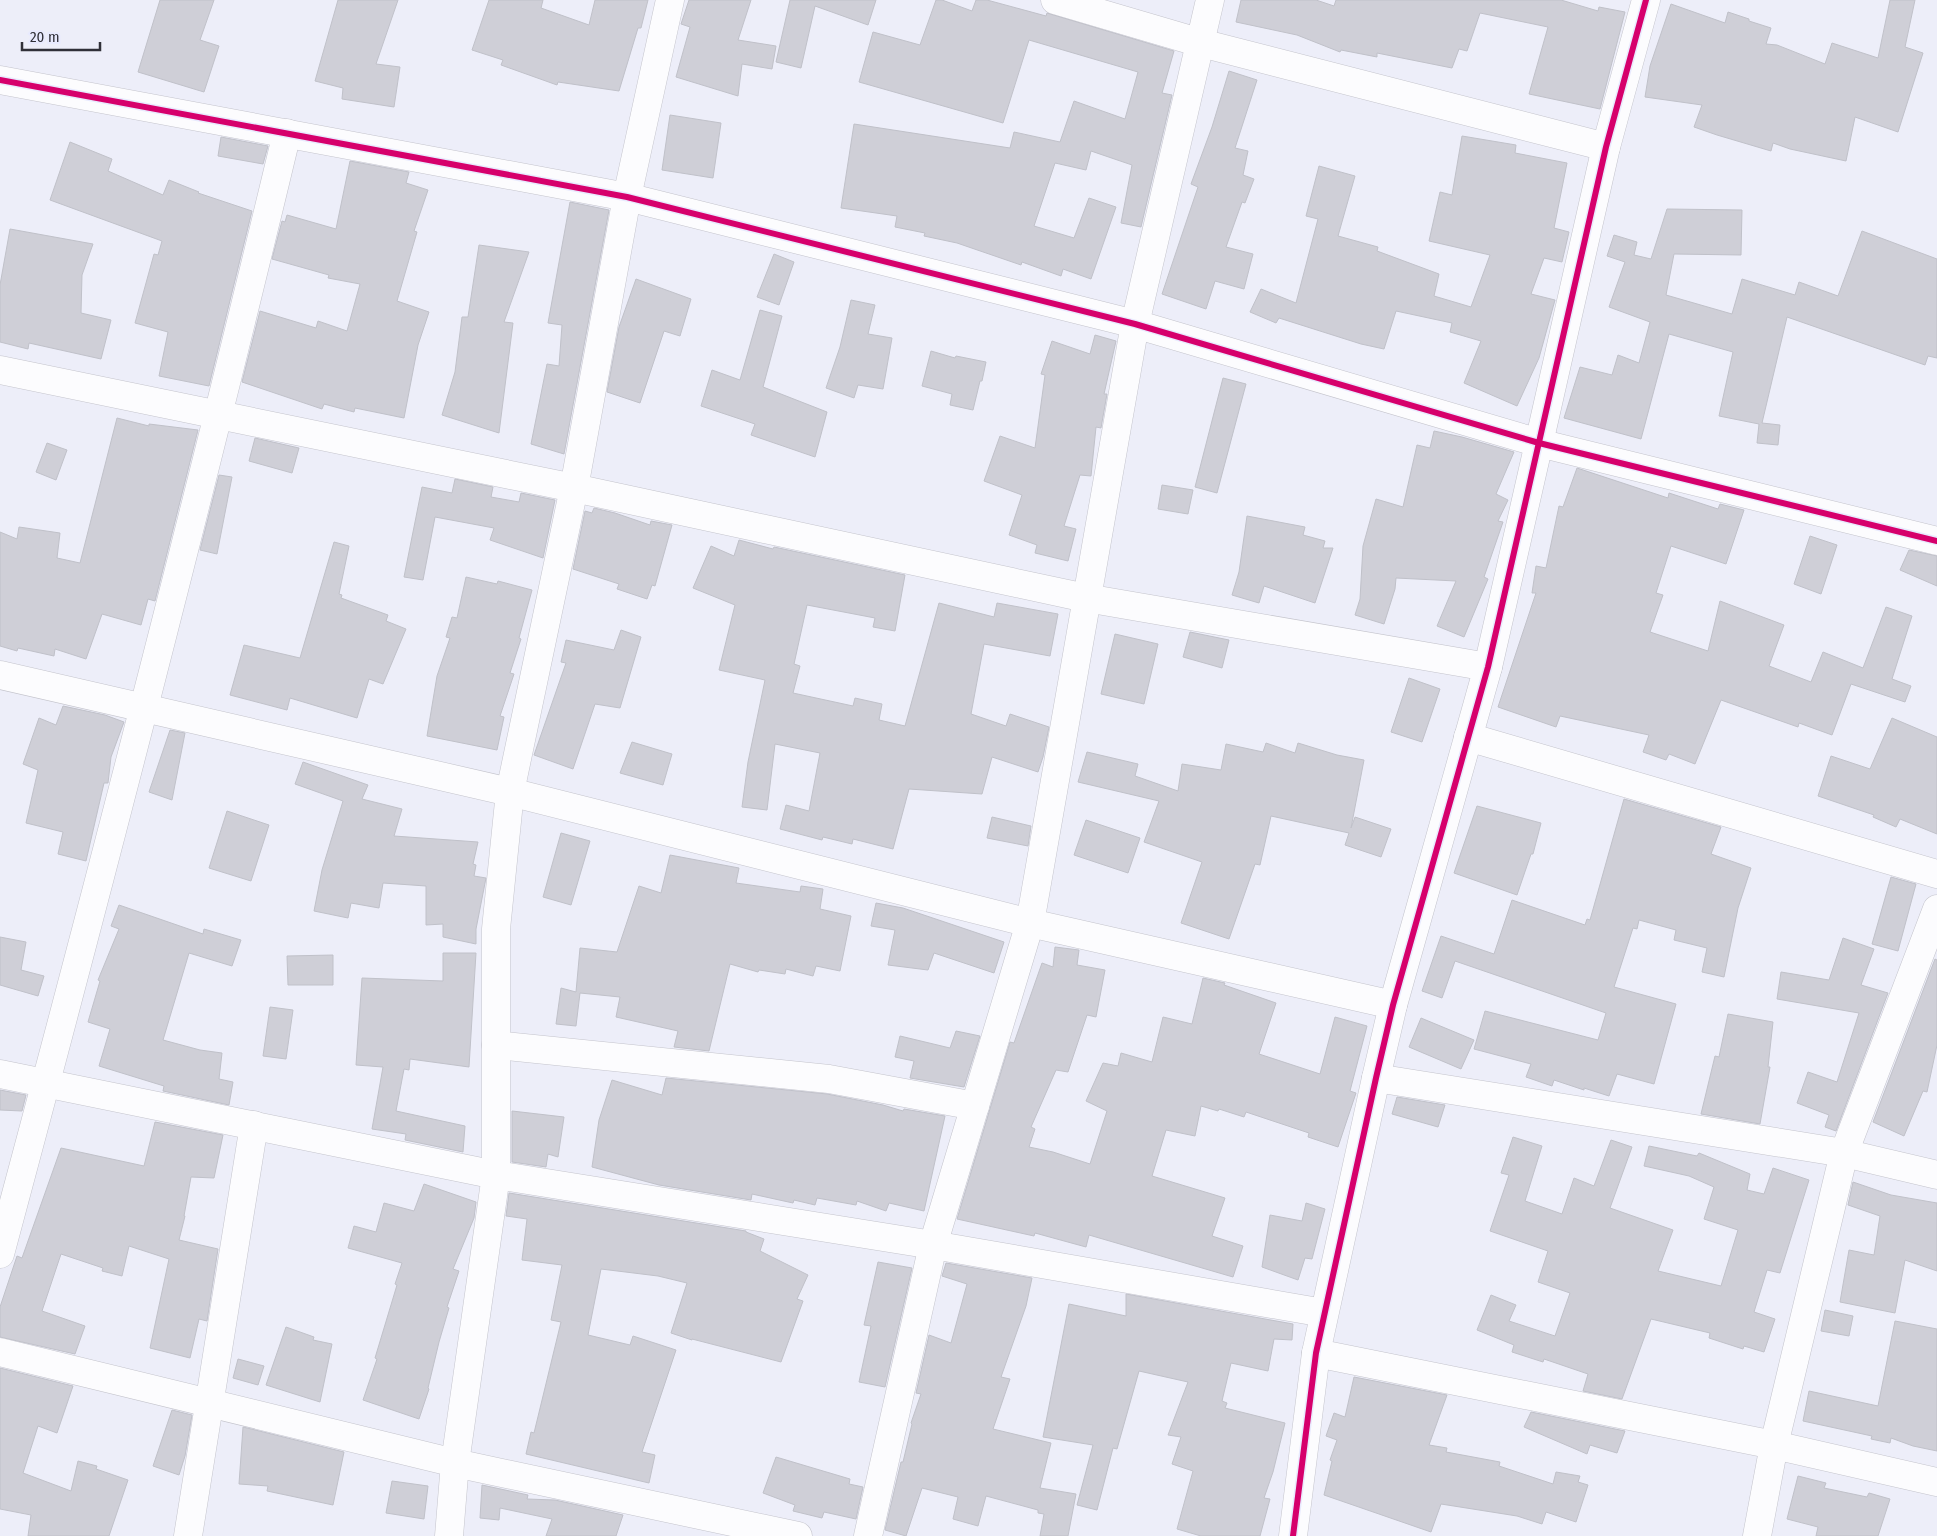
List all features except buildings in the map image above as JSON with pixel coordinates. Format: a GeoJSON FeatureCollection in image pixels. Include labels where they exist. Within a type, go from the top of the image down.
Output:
{"type":"FeatureCollection","features":[{"type":"Feature","properties":{"kind":"street"},"geometry":{"type":"LineString","coordinates":[[449,1536],[455,1463],[496,1175],[496,929],[510,792],[574,488],[627,197],[670,0]]}},
{"type":"Feature","properties":{"kind":"street"},"geometry":{"type":"LineString","coordinates":[[1055,0],[1201,43],[1606,147]]}},
{"type":"Feature","properties":{"kind":"street"},"geometry":{"type":"LineString","coordinates":[[868,1536],[933,1245],[1030,923],[1135,324],[1210,0]]}},
{"type":"Feature","properties":{"kind":"street"},"geometry":{"type":"LineString","coordinates":[[1293,1536],[1316,1353],[1376,1078],[1393,1005],[1488,667],[1606,147],[1646,0]]}},
{"type":"Feature","properties":{"kind":"street"},"geometry":{"type":"LineString","coordinates":[[0,80],[627,197],[1135,324],[1539,443],[1937,541]]}},
{"type":"Feature","properties":{"kind":"street"},"geometry":{"type":"LineString","coordinates":[[0,1254],[144,708],[219,415],[287,133]]}},
{"type":"Feature","properties":{"kind":"street"},"geometry":{"type":"LineString","coordinates":[[0,370],[574,488],[1086,598],[1488,667]]}},
{"type":"Feature","properties":{"kind":"street"},"geometry":{"type":"LineString","coordinates":[[0,675],[510,792],[1030,923],[1393,1005]]}},
{"type":"Feature","properties":{"kind":"street"},"geometry":{"type":"LineString","coordinates":[[1468,738],[1937,874]]}},
{"type":"Feature","properties":{"kind":"street"},"geometry":{"type":"LineString","coordinates":[[1757,1536],[1774,1445],[1844,1153],[1937,909]]}},
{"type":"Feature","properties":{"kind":"street"},"geometry":{"type":"LineString","coordinates":[[496,1044],[829,1079],[975,1106]]}},
{"type":"Feature","properties":{"kind":"street"},"geometry":{"type":"LineString","coordinates":[[0,1074],[496,1175],[933,1245],[1324,1313]]}},
{"type":"Feature","properties":{"kind":"street"},"geometry":{"type":"LineString","coordinates":[[1376,1078],[1844,1153],[1937,1175]]}},
{"type":"Feature","properties":{"kind":"street"},"geometry":{"type":"LineString","coordinates":[[188,1536],[254,1125]]}},
{"type":"Feature","properties":{"kind":"street"},"geometry":{"type":"LineString","coordinates":[[0,1352],[455,1463],[798,1536]]}},
{"type":"Feature","properties":{"kind":"street"},"geometry":{"type":"LineString","coordinates":[[1316,1353],[1774,1445],[1937,1482]]}},
{"type":"Feature","properties":{"kind":"cycle path"},"geometry":{"type":"LineString","coordinates":[[1293,1536],[1316,1353],[1376,1078],[1393,1005],[1488,667],[1606,147],[1646,0]]}},
{"type":"Feature","properties":{"kind":"cycle path"},"geometry":{"type":"LineString","coordinates":[[0,80],[627,197],[1135,324],[1539,443],[1937,541]]}}]}
